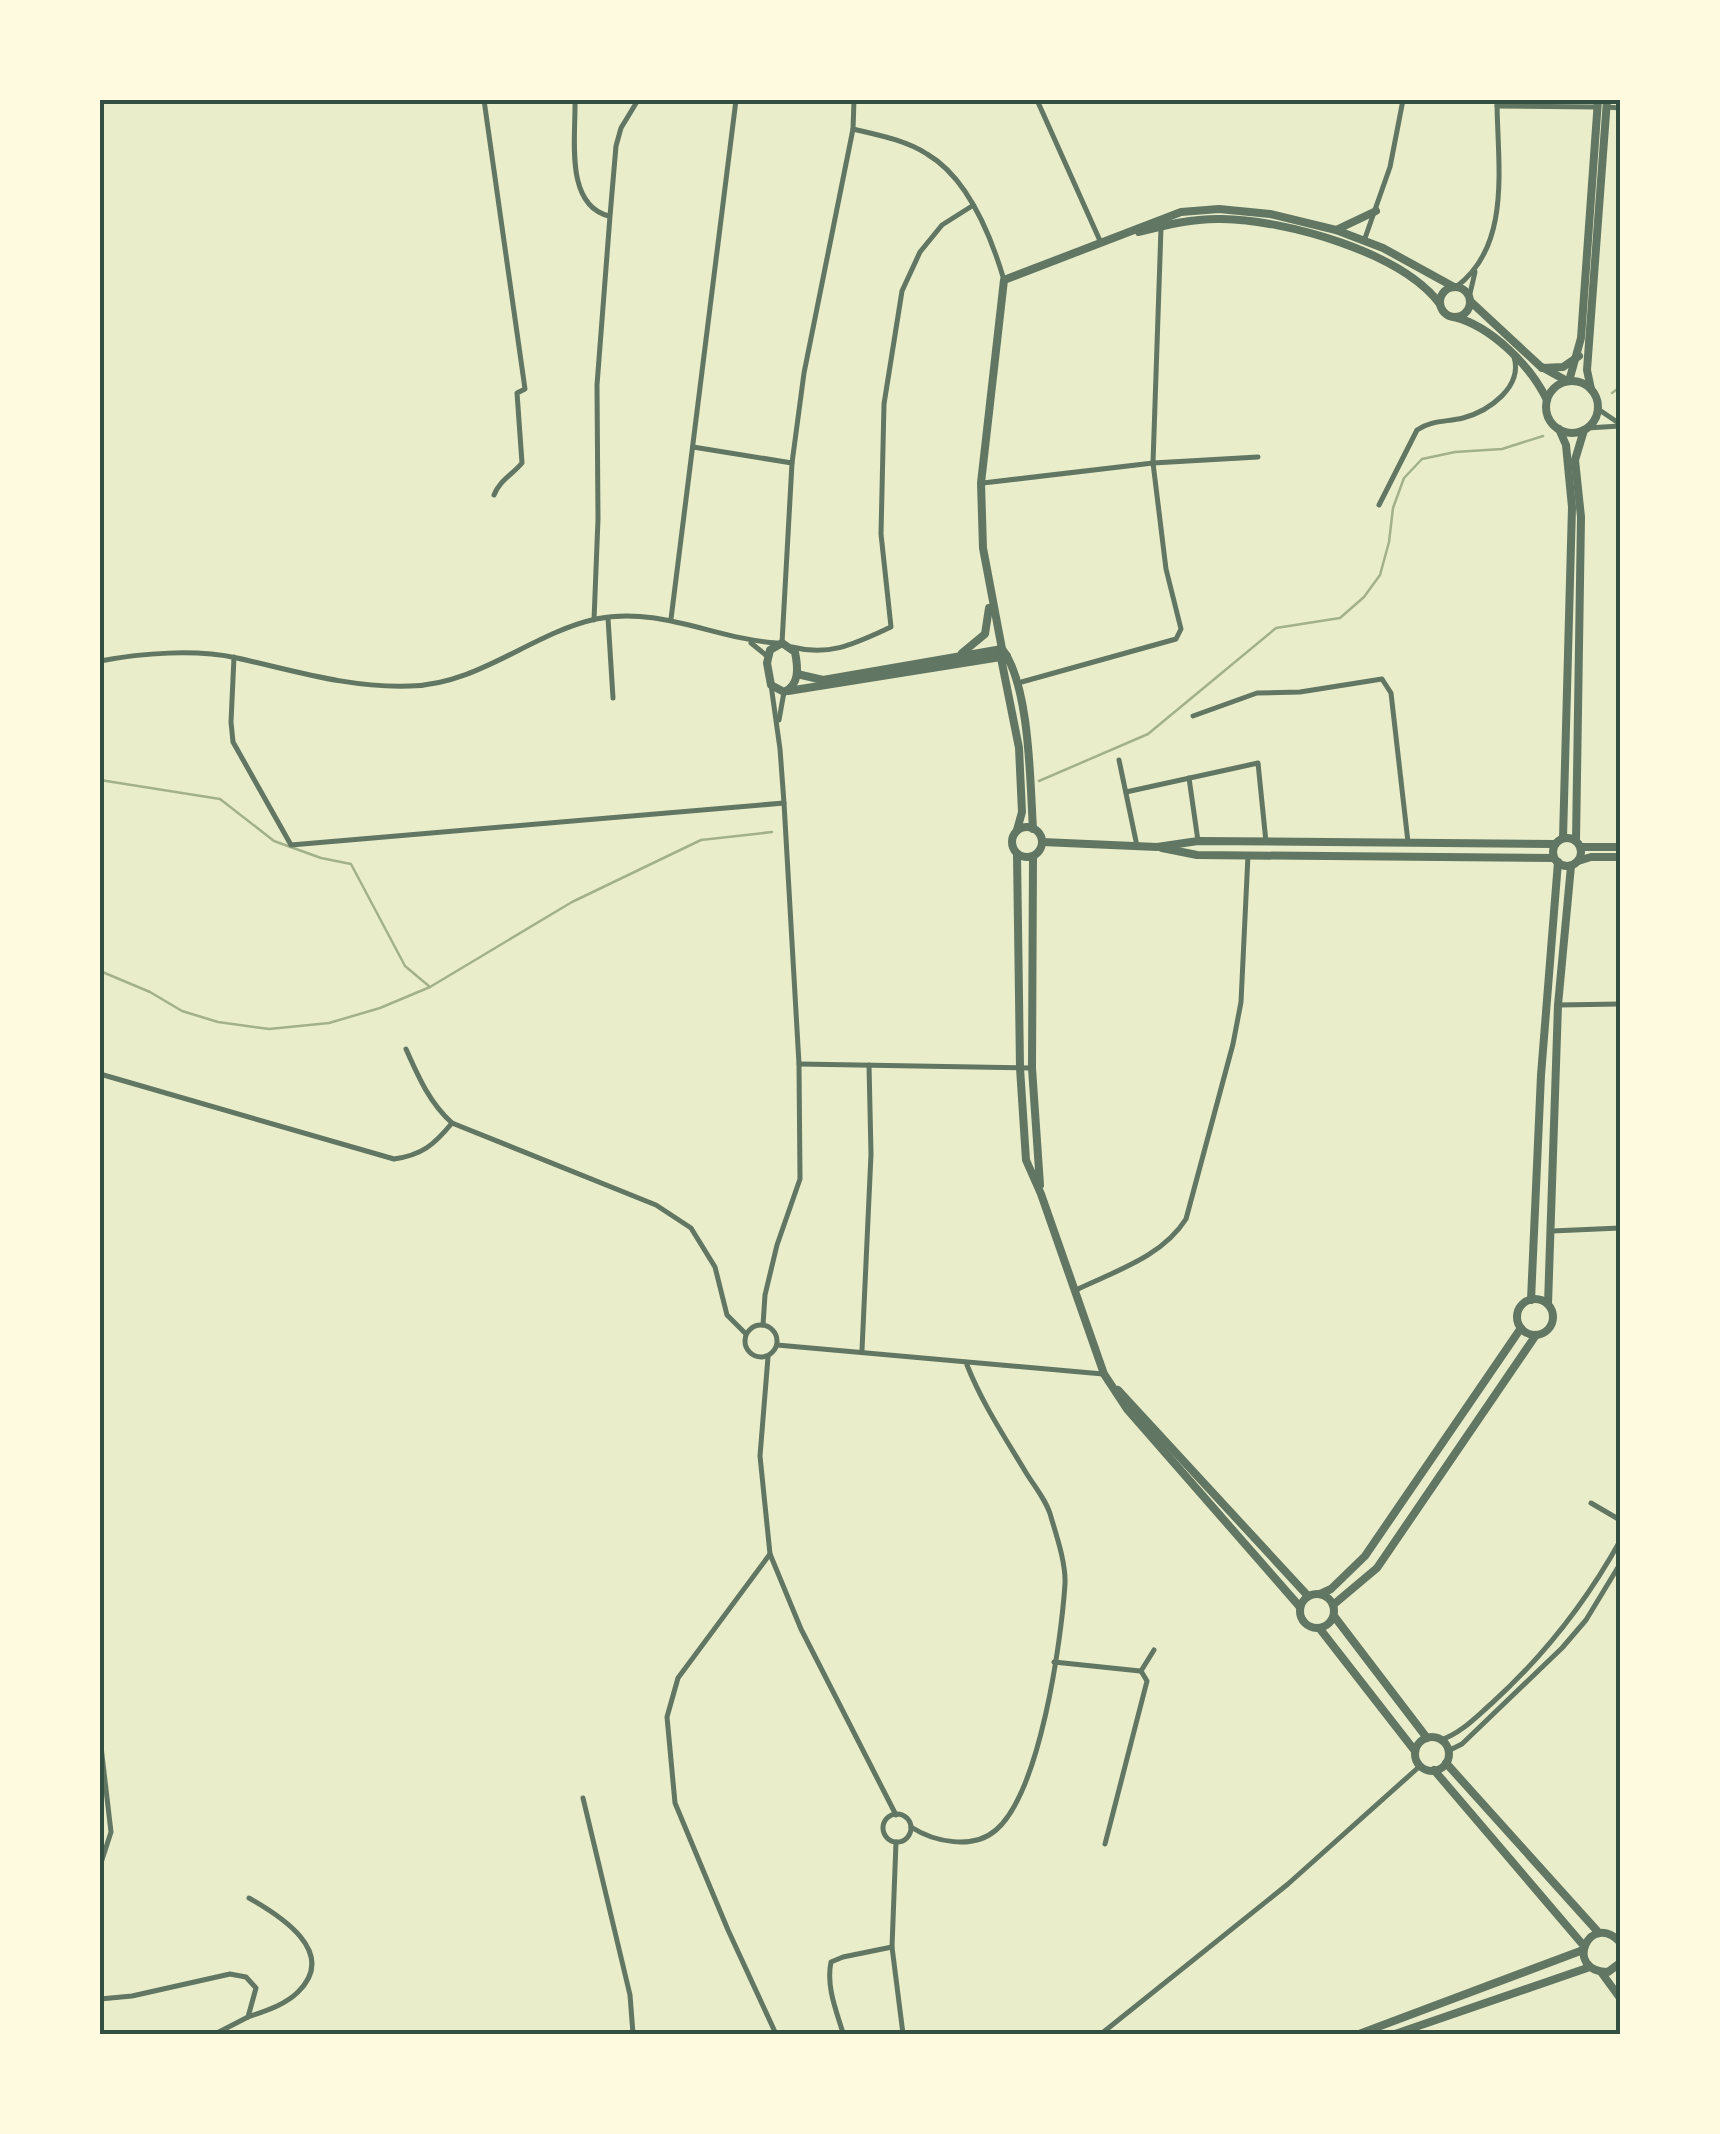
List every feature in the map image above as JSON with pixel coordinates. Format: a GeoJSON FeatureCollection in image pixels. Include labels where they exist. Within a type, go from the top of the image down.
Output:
{"type":"FeatureCollection","features":[{"type":"Feature","properties":{"kind":"street"},"geometry":{"type":"LineString","coordinates":[[484,100],[526,389],[518,393],[522,463],[514,474],[499,482],[494,494]]}},
{"type":"Feature","properties":{"kind":"street"},"geometry":{"type":"LineString","coordinates":[[575,100],[580,193],[596,212],[610,216]]}},
{"type":"Feature","properties":{"kind":"street"},"geometry":{"type":"LineString","coordinates":[[594,620],[597,385],[610,216],[620,128],[638,100]]}},
{"type":"Feature","properties":{"kind":"street"},"geometry":{"type":"LineString","coordinates":[[672,618],[736,100]]}},
{"type":"Feature","properties":{"kind":"street"},"geometry":{"type":"LineString","coordinates":[[768,656],[780,643],[792,463],[804,373],[852,129],[854,100]]}},
{"type":"Feature","properties":{"kind":"street"},"geometry":{"type":"LineString","coordinates":[[1037,100],[1101,243]]}},
{"type":"Feature","properties":{"kind":"street"},"geometry":{"type":"LineString","coordinates":[[1359,252],[1390,167],[1403,100]]}},
{"type":"Feature","properties":{"kind":"street"},"geometry":{"type":"LineString","coordinates":[[1454,317],[1464,314],[1496,218],[1496,103],[1602,103],[1620,108]]}},
{"type":"Feature","properties":{"kind":"street"},"geometry":{"type":"LineString","coordinates":[[1547,400],[1556,386],[1568,381],[1578,356],[1602,103]]}},
{"type":"Feature","properties":{"kind":"street"},"geometry":{"type":"LineString","coordinates":[[1602,103],[1587,370],[1598,409],[1620,426]]}},
{"type":"Feature","properties":{"kind":"street"},"geometry":{"type":"LineString","coordinates":[[852,129],[890,137],[925,152],[957,179],[996,255],[1004,280],[981,483],[983,548],[990,599],[1019,748],[1022,812],[1012,842],[1017,854],[1020,1068],[1026,1160],[1042,1194],[1104,1374],[1126,1409],[1300,1608]]}},
{"type":"Feature","properties":{"kind":"street"},"geometry":{"type":"LineString","coordinates":[[100,662],[122,657],[190,654],[234,657],[310,678],[414,686],[468,674],[519,649],[608,618],[672,618],[748,641],[780,643],[812,652],[841,650],[891,627],[881,534],[884,404],[902,292],[920,252],[942,225],[972,206]]}},
{"type":"Feature","properties":{"kind":"street"},"geometry":{"type":"LineString","coordinates":[[1004,280],[1156,220],[1196,209],[1270,214],[1365,240],[1463,290],[1541,368],[1591,389]]}},
{"type":"Feature","properties":{"kind":"street"},"geometry":{"type":"LineString","coordinates":[[1336,230],[1376,211]]}},
{"type":"Feature","properties":{"kind":"street"},"geometry":{"type":"LineString","coordinates":[[1101,243],[1161,226],[1220,218],[1294,230],[1359,252],[1413,278],[1445,313],[1479,326],[1514,357],[1547,400],[1548,417],[1559,430],[1566,451],[1572,507],[1559,841],[1541,1075],[1531,1300],[1518,1311],[1521,1328],[1365,1556],[1331,1589],[1308,1596],[1300,1608],[1306,1625],[1320,1629],[1415,1751],[1420,1766]]}},
{"type":"Feature","properties":{"kind":"street"},"geometry":{"type":"LineString","coordinates":[[1016,684],[1176,639],[1182,629],[1166,569],[1154,463],[1161,226]]}},
{"type":"Feature","properties":{"kind":"street"},"geometry":{"type":"LineString","coordinates":[[1440,304],[1443,293],[1476,269]]}},
{"type":"Feature","properties":{"kind":"street"},"geometry":{"type":"LineString","coordinates":[[1541,368],[1563,367],[1578,356]]}},
{"type":"Feature","properties":{"kind":"street"},"geometry":{"type":"LineString","coordinates":[[1512,384],[1517,369],[1514,357]]}},
{"type":"Feature","properties":{"kind":"street"},"geometry":{"type":"LineString","coordinates":[[1379,504],[1417,430],[1429,423],[1478,412],[1512,384],[1534,379]]}},
{"type":"Feature","properties":{"kind":"street"},"geometry":{"type":"LineString","coordinates":[[1320,1629],[1334,1616],[1334,1605],[1377,1568],[1536,1335],[1547,1331],[1553,1320],[1548,1304],[1558,1004],[1578,844],[1581,517],[1575,460],[1598,409]]}},
{"type":"Feature","properties":{"kind":"street"},"geometry":{"type":"LineString","coordinates":[[1559,430],[1620,426]]}},
{"type":"Feature","properties":{"kind":"street"},"geometry":{"type":"LineString","coordinates":[[692,447],[792,463]]}},
{"type":"Feature","properties":{"kind":"street"},"geometry":{"type":"LineString","coordinates":[[981,483],[1154,463],[1258,458]]}},
{"type":"Feature","properties":{"kind":"street"},"geometry":{"type":"LineString","coordinates":[[959,655],[985,634],[990,599]]}},
{"type":"Feature","properties":{"kind":"street"},"geometry":{"type":"LineString","coordinates":[[608,618],[612,698]]}},
{"type":"Feature","properties":{"kind":"street"},"geometry":{"type":"LineString","coordinates":[[748,641],[768,656],[778,728],[799,1064],[800,1179],[777,1245],[765,1296],[763,1325]]}},
{"type":"Feature","properties":{"kind":"street"},"geometry":{"type":"LineString","coordinates":[[778,728],[786,692],[797,674],[792,647]]}},
{"type":"Feature","properties":{"kind":"street"},"geometry":{"type":"LineString","coordinates":[[797,674],[824,680],[959,655],[1003,654]]}},
{"type":"Feature","properties":{"kind":"street"},"geometry":{"type":"LineString","coordinates":[[1003,654],[1016,684],[1026,729],[1033,828],[1042,842]]}},
{"type":"Feature","properties":{"kind":"street"},"geometry":{"type":"LineString","coordinates":[[771,686],[786,692],[1003,654]]}},
{"type":"Feature","properties":{"kind":"street"},"geometry":{"type":"LineString","coordinates":[[234,657],[233,742],[291,845],[784,802]]}},
{"type":"Feature","properties":{"kind":"street"},"geometry":{"type":"LineString","coordinates":[[1193,716],[1257,693],[1300,692],[1382,679],[1392,693],[1408,844]]}},
{"type":"Feature","properties":{"kind":"street"},"geometry":{"type":"LineString","coordinates":[[1119,760],[1137,846]]}},
{"type":"Feature","properties":{"kind":"street"},"geometry":{"type":"LineString","coordinates":[[1126,792],[1258,762],[1266,842]]}},
{"type":"Feature","properties":{"kind":"street"},"geometry":{"type":"LineString","coordinates":[[1189,778],[1198,841]]}},
{"type":"Feature","properties":{"kind":"street"},"geometry":{"type":"LineString","coordinates":[[1017,830],[1033,828]]}},
{"type":"Feature","properties":{"kind":"street"},"geometry":{"type":"LineString","coordinates":[[1042,842],[1157,846],[1198,841],[1559,841],[1620,846]]}},
{"type":"Feature","properties":{"kind":"street"},"geometry":{"type":"LineString","coordinates":[[1042,842],[1033,856],[1032,1068],[1042,1194]]}},
{"type":"Feature","properties":{"kind":"street"},"geometry":{"type":"LineString","coordinates":[[1157,846],[1197,856],[1556,860],[1574,864],[1592,857],[1620,857]]}},
{"type":"Feature","properties":{"kind":"street"},"geometry":{"type":"LineString","coordinates":[[1017,854],[1033,856]]}},
{"type":"Feature","properties":{"kind":"street"},"geometry":{"type":"LineString","coordinates":[[1074,1291],[1156,1250],[1174,1237],[1186,1219],[1241,1002],[1248,856]]}},
{"type":"Feature","properties":{"kind":"street"},"geometry":{"type":"LineString","coordinates":[[1558,1004],[1620,1004]]}},
{"type":"Feature","properties":{"kind":"street"},"geometry":{"type":"LineString","coordinates":[[406,1048],[423,1087],[452,1123],[656,1205],[691,1228],[715,1267],[726,1315],[746,1334]]}},
{"type":"Feature","properties":{"kind":"street"},"geometry":{"type":"LineString","coordinates":[[799,1064],[1032,1068]]}},
{"type":"Feature","properties":{"kind":"street"},"geometry":{"type":"LineString","coordinates":[[862,1350],[870,1154],[869,1065]]}},
{"type":"Feature","properties":{"kind":"street"},"geometry":{"type":"LineString","coordinates":[[100,1074],[394,1159],[418,1156],[435,1144],[452,1123]]}},
{"type":"Feature","properties":{"kind":"street"},"geometry":{"type":"LineString","coordinates":[[1552,1231],[1620,1228]]}},
{"type":"Feature","properties":{"kind":"street"},"geometry":{"type":"LineString","coordinates":[[1531,1300],[1548,1304]]}},
{"type":"Feature","properties":{"kind":"street"},"geometry":{"type":"LineString","coordinates":[[768,1358],[749,1352],[746,1334],[753,1327],[763,1325],[773,1330],[777,1345],[768,1358],[760,1456],[770,1554],[801,1629],[896,1814],[907,1819],[908,1836],[896,1842],[883,1831],[884,1822],[896,1814]]}},
{"type":"Feature","properties":{"kind":"street"},"geometry":{"type":"LineString","coordinates":[[1521,1328],[1536,1335]]}},
{"type":"Feature","properties":{"kind":"street"},"geometry":{"type":"LineString","coordinates":[[777,1345],[1104,1374],[1308,1596]]}},
{"type":"Feature","properties":{"kind":"street"},"geometry":{"type":"LineString","coordinates":[[910,1827],[927,1838],[955,1841],[981,1840],[999,1828],[1033,1766],[1044,1725],[1065,1580],[1050,1513],[980,1397],[967,1364]]}},
{"type":"Feature","properties":{"kind":"street"},"geometry":{"type":"LineString","coordinates":[[1591,1503],[1620,1520]]}},
{"type":"Feature","properties":{"kind":"street"},"geometry":{"type":"LineString","coordinates":[[1334,1616],[1426,1738],[1441,1740],[1460,1732],[1552,1644],[1585,1600],[1620,1541]]}},
{"type":"Feature","properties":{"kind":"street"},"geometry":{"type":"LineString","coordinates":[[770,1554],[678,1678],[667,1718],[675,1803],[776,2034]]}},
{"type":"Feature","properties":{"kind":"street"},"geometry":{"type":"LineString","coordinates":[[1448,1751],[1462,1744],[1540,1672],[1586,1620],[1620,1564]]}},
{"type":"Feature","properties":{"kind":"street"},"geometry":{"type":"LineString","coordinates":[[1320,1594],[1334,1605]]}},
{"type":"Feature","properties":{"kind":"street"},"geometry":{"type":"LineString","coordinates":[[1141,1671],[1154,1650]]}},
{"type":"Feature","properties":{"kind":"street"},"geometry":{"type":"LineString","coordinates":[[1054,1662],[1141,1671]]}},
{"type":"Feature","properties":{"kind":"street"},"geometry":{"type":"LineString","coordinates":[[1105,1844],[1147,1681],[1141,1671]]}},
{"type":"Feature","properties":{"kind":"street"},"geometry":{"type":"LineString","coordinates":[[100,1738],[111,1832],[100,1866]]}},
{"type":"Feature","properties":{"kind":"street"},"geometry":{"type":"LineString","coordinates":[[1415,1751],[1426,1738]]}},
{"type":"Feature","properties":{"kind":"street"},"geometry":{"type":"LineString","coordinates":[[1434,1770],[1446,1762],[1448,1751],[1441,1740]]}},
{"type":"Feature","properties":{"kind":"street"},"geometry":{"type":"LineString","coordinates":[[1446,1762],[1599,1933],[1615,1934],[1620,1942]]}},
{"type":"Feature","properties":{"kind":"street"},"geometry":{"type":"LineString","coordinates":[[1420,1766],[1434,1770],[1584,1948],[1590,1967]]}},
{"type":"Feature","properties":{"kind":"street"},"geometry":{"type":"LineString","coordinates":[[1100,2034],[1288,1884],[1420,1766]]}},
{"type":"Feature","properties":{"kind":"street"},"geometry":{"type":"LineString","coordinates":[[583,1798],[630,1995],[633,2034]]}},
{"type":"Feature","properties":{"kind":"street"},"geometry":{"type":"LineString","coordinates":[[896,1842],[892,1947],[903,2034]]}},
{"type":"Feature","properties":{"kind":"street"},"geometry":{"type":"LineString","coordinates":[[215,2034],[298,1993],[308,1978],[312,1960],[302,1936],[283,1917],[249,1898]]}},
{"type":"Feature","properties":{"kind":"street"},"geometry":{"type":"LineString","coordinates":[[1360,2034],[1584,1948],[1599,1933]]}},
{"type":"Feature","properties":{"kind":"street"},"geometry":{"type":"LineString","coordinates":[[843,2033],[831,1993],[831,1962],[842,1956],[892,1947]]}},
{"type":"Feature","properties":{"kind":"street"},"geometry":{"type":"LineString","coordinates":[[1602,1972],[1614,1969],[1620,1962]]}},
{"type":"Feature","properties":{"kind":"street"},"geometry":{"type":"LineString","coordinates":[[1395,2034],[1590,1967],[1602,1972],[1620,1998]]}},
{"type":"Feature","properties":{"kind":"street"},"geometry":{"type":"LineString","coordinates":[[100,1999],[132,1996],[230,1974],[246,1977],[256,1988],[248,2017]]}},
{"type":"Feature","properties":{"kind":"waterway"},"geometry":{"type":"LineString","coordinates":[[1612,393],[1620,387]]}},
{"type":"Feature","properties":{"kind":"waterway"},"geometry":{"type":"LineString","coordinates":[[1039,781],[1148,734],[1276,628],[1340,618],[1364,597],[1380,575],[1393,508],[1404,478],[1422,459],[1502,449],[1543,436]]}},
{"type":"Feature","properties":{"kind":"waterway"},"geometry":{"type":"LineString","coordinates":[[100,780],[220,799],[274,841],[351,864],[405,966],[430,987]]}},
{"type":"Feature","properties":{"kind":"waterway"},"geometry":{"type":"LineString","coordinates":[[100,971],[150,992],[182,1011],[218,1022],[269,1029],[329,1023],[430,987],[572,902],[701,840],[772,832]]}}]}
